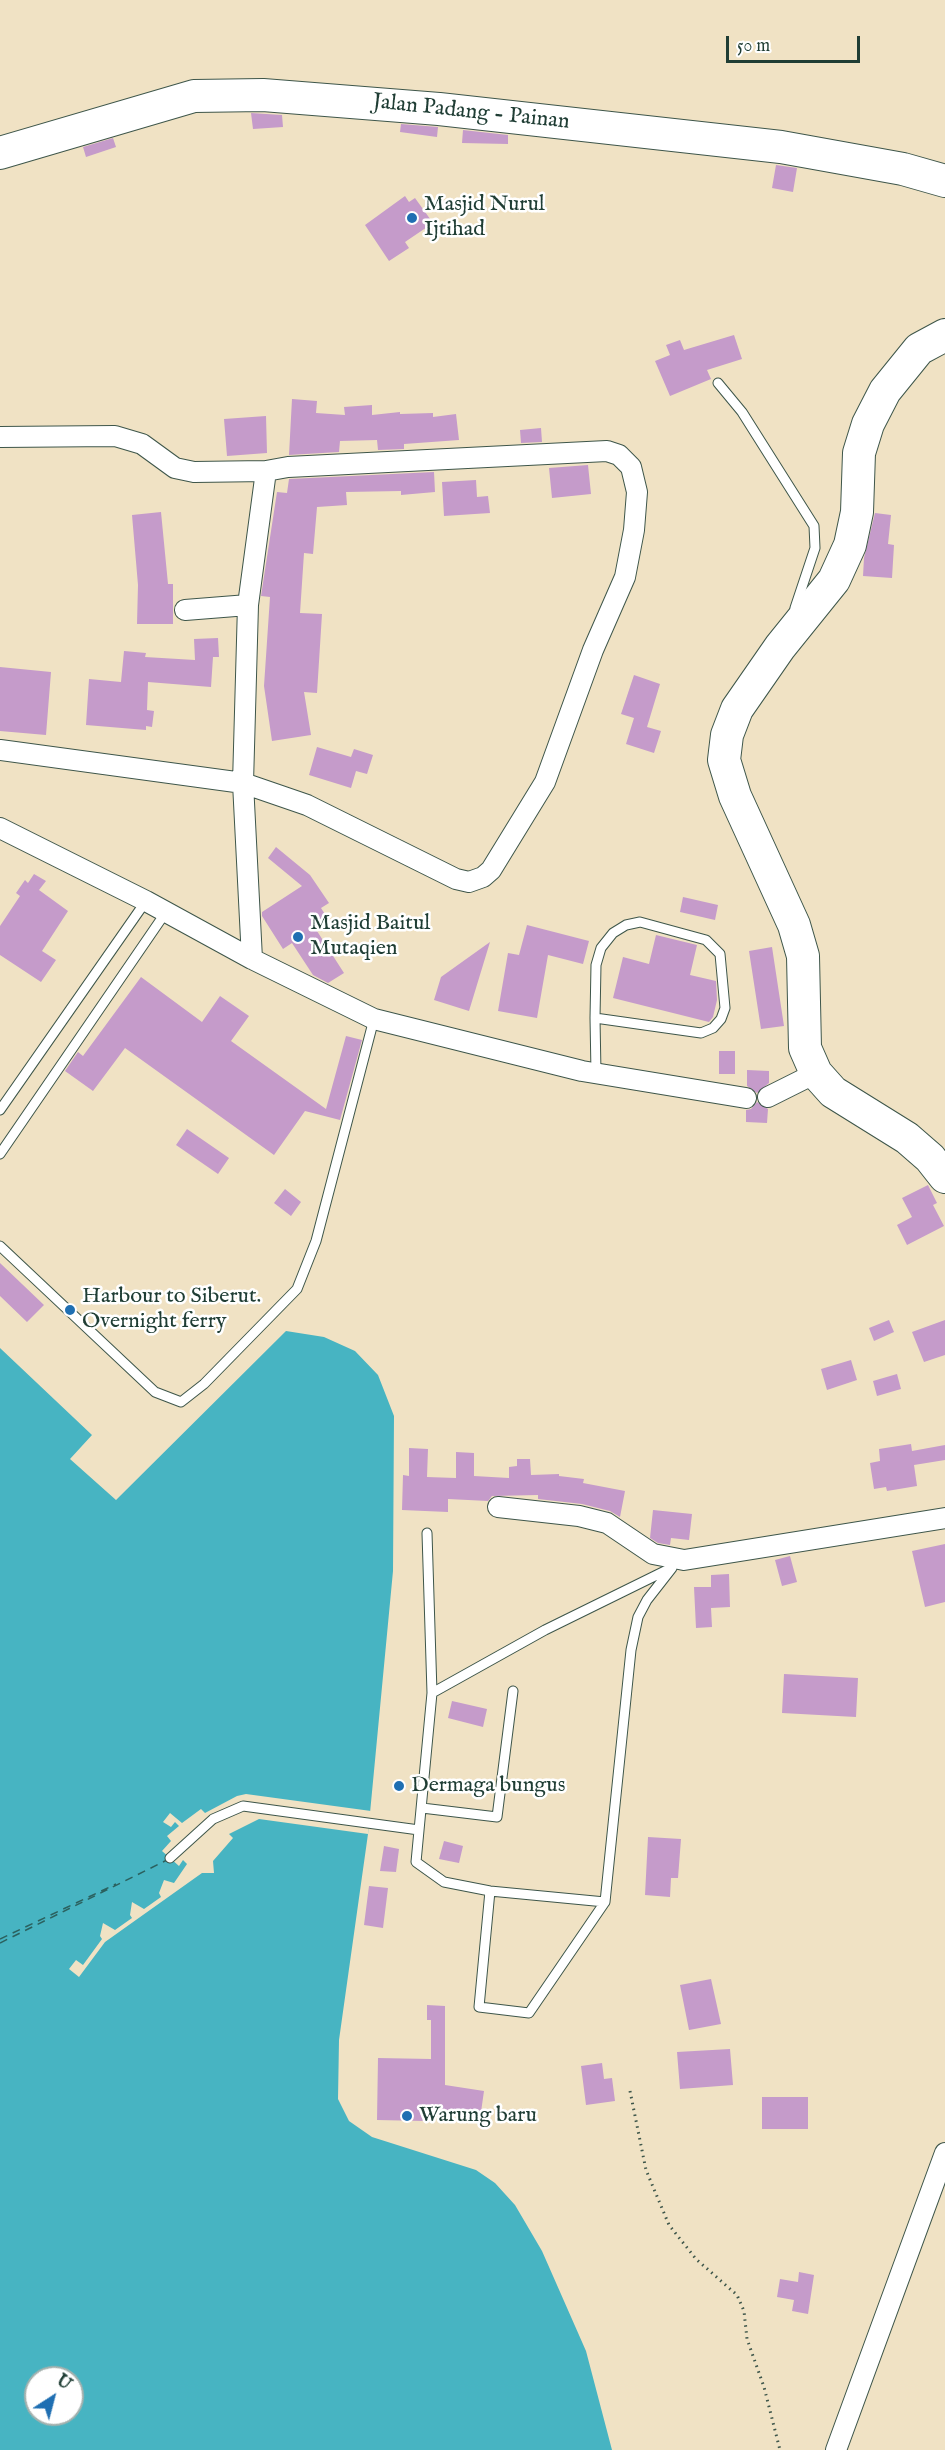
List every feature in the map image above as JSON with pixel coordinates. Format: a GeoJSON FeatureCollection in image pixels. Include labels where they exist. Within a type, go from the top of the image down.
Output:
{"type":"FeatureCollection","features":[{"type":"Feature","properties":{"kind":"highway","name":"Jalan Padang - Painan"},"geometry":{"type":"LineString","coordinates":[[0,153],[194,96],[263,94],[439,109],[781,147],[903,169],[945,181]]}},
{"type":"Feature","properties":{"kind":"highway"},"geometry":{"type":"LineString","coordinates":[[945,335],[919,349],[885,391],[868,424],[859,453],[857,512],[850,545],[834,580],[780,647],[737,709],[727,735],[724,760],[735,796],[794,925],[803,956],[805,1048],[816,1073],[833,1092],[907,1138],[930,1158],[945,1178]]}},
{"type":"Feature","properties":{"kind":"street"},"geometry":{"type":"LineString","coordinates":[[0,437],[115,436],[142,444],[175,468],[194,472],[266,471],[288,467],[607,451],[619,455],[631,467],[637,492],[625,577],[593,650],[545,782],[491,870],[483,877],[469,882],[456,879],[308,805],[243,783],[0,750]]}},
{"type":"Feature","properties":{"kind":"street"},"geometry":{"type":"LineString","coordinates":[[252,959],[243,783],[248,605],[266,471]]}},
{"type":"Feature","properties":{"kind":"street"},"geometry":{"type":"LineString","coordinates":[[185,610],[248,605]]}},
{"type":"Feature","properties":{"kind":"street"},"geometry":{"type":"LineString","coordinates":[[0,828],[146,901],[252,959],[380,1021],[596,1073],[746,1098]]}},
{"type":"Feature","properties":{"kind":"street"},"geometry":{"type":"LineString","coordinates":[[768,1096],[816,1073]]}},
{"type":"Feature","properties":{"kind":"street"},"geometry":{"type":"LineString","coordinates":[[498,1507],[579,1516],[607,1523],[620,1529],[653,1554],[678,1564],[945,1518]]}},
{"type":"Feature","properties":{"kind":"street"},"geometry":{"type":"LineString","coordinates":[[836,2450],[945,2154]]}},
{"type":"Feature","properties":{"kind":"lane"},"geometry":{"type":"LineString","coordinates":[[718,383],[742,412],[814,526],[815,548],[780,647]]}},
{"type":"Feature","properties":{"kind":"lane"},"geometry":{"type":"LineString","coordinates":[[0,1110],[146,901]]}},
{"type":"Feature","properties":{"kind":"lane"},"geometry":{"type":"LineString","coordinates":[[0,1154],[166,912]]}},
{"type":"Feature","properties":{"kind":"lane"},"geometry":{"type":"LineString","coordinates":[[595,1018],[701,1033],[713,1028],[721,1019],[725,1008],[720,954],[706,940],[640,922],[626,925],[612,933],[601,948],[596,964],[595,1018],[596,1073]]}},
{"type":"Feature","properties":{"kind":"lane"},"geometry":{"type":"LineString","coordinates":[[0,1246],[155,1392],[181,1402],[204,1384],[297,1289],[316,1241],[380,1021]]}},
{"type":"Feature","properties":{"kind":"lane"},"geometry":{"type":"LineString","coordinates":[[427,1533],[432,1693],[416,1862],[444,1882],[490,1891],[605,1902]]}},
{"type":"Feature","properties":{"kind":"lane"},"geometry":{"type":"LineString","coordinates":[[432,1693],[545,1630],[678,1564]]}},
{"type":"Feature","properties":{"kind":"lane"},"geometry":{"type":"LineString","coordinates":[[490,1891],[479,2007],[529,2013],[605,1902],[636,1628],[647,1600],[678,1564]]}},
{"type":"Feature","properties":{"kind":"lane"},"geometry":{"type":"LineString","coordinates":[[422,1808],[497,1817],[513,1691]]}},
{"type":"Feature","properties":{"kind":"lane"},"geometry":{"type":"LineString","coordinates":[[170,1858],[213,1819],[243,1806],[419,1830]]}},
{"type":"Feature","properties":{"kind":"path"},"geometry":{"type":"LineString","coordinates":[[630,2091],[646,2170],[669,2224],[696,2259],[725,2283],[737,2295],[741,2303],[747,2339],[764,2387],[780,2450]]}},
{"type":"Feature","properties":{"kind":"water"},"geometry":{"type":"Polygon","coordinates":[[[286,1331],[324,1337],[355,1351],[378,1375],[394,1416],[393,1571],[368,1834],[339,2040],[338,2099],[349,2121],[372,2137],[476,2170],[495,2183],[515,2205],[542,2251],[586,2351],[612,2450],[0,2450],[0,1348],[92,1435],[70,1459],[116,1500],[286,1331]]]}},
{"type":"Feature","properties":{"kind":"pier"},"geometry":{"type":"Polygon","coordinates":[[[246,1794],[371,1811],[368,1834],[259,1819],[229,1834],[233,1838],[213,1861],[214,1873],[202,1873],[105,1942],[79,1977],[69,1969],[76,1960],[83,1965],[102,1939],[100,1936],[103,1923],[115,1930],[132,1918],[130,1915],[132,1902],[144,1909],[161,1897],[159,1893],[164,1880],[174,1883],[187,1864],[183,1860],[179,1866],[162,1851],[171,1841],[167,1836],[179,1826],[175,1822],[171,1827],[163,1822],[170,1813],[182,1823],[201,1809],[205,1813],[237,1796],[246,1794]]]}},
{"type":"Feature","properties":{"kind":"building"},"geometry":{"type":"Polygon","coordinates":[[[251,113],[282,115],[283,127],[253,129],[251,113]]]}},
{"type":"Feature","properties":{"kind":"building"},"geometry":{"type":"Polygon","coordinates":[[[401,124],[438,127],[437,137],[400,132],[401,124]]]}},
{"type":"Feature","properties":{"kind":"building"},"geometry":{"type":"Polygon","coordinates":[[[463,130],[508,135],[508,144],[462,143],[463,130]]]}},
{"type":"Feature","properties":{"kind":"building"},"geometry":{"type":"Polygon","coordinates":[[[113,138],[116,147],[86,157],[83,147],[113,138]]]}},
{"type":"Feature","properties":{"kind":"building"},"geometry":{"type":"Polygon","coordinates":[[[776,165],[797,168],[793,192],[772,188],[776,165]]]}},
{"type":"Feature","properties":{"kind":"building"},"geometry":{"type":"Polygon","coordinates":[[[405,196],[409,202],[415,198],[433,223],[405,242],[409,248],[389,261],[365,225],[405,196]]]}},
{"type":"Feature","properties":{"kind":"building"},"geometry":{"type":"Polygon","coordinates":[[[734,335],[742,359],[707,370],[711,379],[670,396],[655,361],[670,355],[666,345],[680,340],[684,350],[734,335]]]}},
{"type":"Feature","properties":{"kind":"building"},"geometry":{"type":"Polygon","coordinates":[[[292,399],[317,401],[316,413],[345,415],[344,407],[372,405],[372,415],[400,412],[400,414],[433,413],[433,417],[456,414],[459,440],[404,444],[404,449],[378,450],[377,440],[340,441],[339,452],[289,455],[292,399]]]}},
{"type":"Feature","properties":{"kind":"building"},"geometry":{"type":"Polygon","coordinates":[[[266,416],[267,453],[227,456],[224,419],[266,416]]]}},
{"type":"Feature","properties":{"kind":"building"},"geometry":{"type":"Polygon","coordinates":[[[541,428],[542,442],[521,443],[520,430],[541,428]]]}},
{"type":"Feature","properties":{"kind":"building"},"geometry":{"type":"Polygon","coordinates":[[[588,465],[591,494],[552,498],[549,468],[588,465]]]}},
{"type":"Feature","properties":{"kind":"building"},"geometry":{"type":"Polygon","coordinates":[[[434,472],[435,492],[401,495],[401,491],[346,492],[347,505],[317,507],[313,554],[304,553],[300,613],[322,614],[317,693],[304,692],[311,735],[272,741],[264,686],[270,597],[261,596],[277,492],[287,493],[289,479],[434,472]]]}},
{"type":"Feature","properties":{"kind":"building"},"geometry":{"type":"Polygon","coordinates":[[[476,480],[477,497],[488,496],[490,513],[444,516],[442,482],[476,480]]]}},
{"type":"Feature","properties":{"kind":"building"},"geometry":{"type":"Polygon","coordinates":[[[161,512],[168,584],[173,584],[173,624],[137,624],[138,585],[132,515],[161,512]]]}},
{"type":"Feature","properties":{"kind":"building"},"geometry":{"type":"Polygon","coordinates":[[[875,513],[891,515],[888,544],[894,545],[892,578],[863,576],[864,558],[875,513]]]}},
{"type":"Feature","properties":{"kind":"building"},"geometry":{"type":"Polygon","coordinates":[[[218,638],[219,657],[213,657],[211,687],[148,682],[147,710],[154,711],[152,727],[146,726],[146,730],[86,725],[89,679],[121,682],[124,651],[146,653],[145,657],[195,660],[194,639],[218,638]]]}},
{"type":"Feature","properties":{"kind":"building"},"geometry":{"type":"Polygon","coordinates":[[[0,667],[51,672],[46,735],[0,731],[0,667]]]}},
{"type":"Feature","properties":{"kind":"building"},"geometry":{"type":"Polygon","coordinates":[[[634,675],[660,684],[647,727],[661,731],[654,753],[626,744],[634,718],[621,714],[634,675]]]}},
{"type":"Feature","properties":{"kind":"building"},"geometry":{"type":"Polygon","coordinates":[[[317,747],[351,757],[354,749],[373,755],[367,774],[356,771],[351,788],[309,775],[317,747]]]}},
{"type":"Feature","properties":{"kind":"building","name":"Masjid Baitul Mutaqien"},"geometry":{"type":"Polygon","coordinates":[[[276,847],[310,875],[329,903],[321,908],[330,922],[317,931],[344,973],[328,983],[313,975],[292,943],[283,949],[262,916],[262,912],[302,886],[268,858],[276,847]]]}},
{"type":"Feature","properties":{"kind":"building"},"geometry":{"type":"Polygon","coordinates":[[[34,874],[46,881],[39,890],[68,911],[42,951],[56,960],[41,982],[0,955],[0,926],[20,896],[16,893],[25,880],[28,883],[34,874]]]}},
{"type":"Feature","properties":{"kind":"building"},"geometry":{"type":"Polygon","coordinates":[[[683,897],[718,905],[715,920],[680,912],[683,897]]]}},
{"type":"Feature","properties":{"kind":"building"},"geometry":{"type":"Polygon","coordinates":[[[527,925],[589,941],[583,964],[548,955],[537,1018],[498,1011],[508,953],[519,955],[527,925]]]}},
{"type":"Feature","properties":{"kind":"building"},"geometry":{"type":"Polygon","coordinates":[[[656,935],[697,945],[690,975],[716,981],[717,1000],[713,1017],[709,1022],[613,998],[623,957],[649,964],[656,935]]]}},
{"type":"Feature","properties":{"kind":"building"},"geometry":{"type":"Polygon","coordinates":[[[490,942],[469,1011],[434,1000],[441,977],[490,942]]]}},
{"type":"Feature","properties":{"kind":"building"},"geometry":{"type":"Polygon","coordinates":[[[772,947],[784,1026],[761,1029],[749,951],[772,947]]]}},
{"type":"Feature","properties":{"kind":"building"},"geometry":{"type":"Polygon","coordinates":[[[141,977],[202,1022],[220,996],[249,1016],[231,1041],[326,1109],[346,1036],[362,1040],[340,1120],[305,1111],[274,1155],[125,1048],[93,1091],[65,1071],[78,1052],[83,1056],[141,977]]]}},
{"type":"Feature","properties":{"kind":"building"},"geometry":{"type":"Polygon","coordinates":[[[719,1051],[735,1051],[735,1074],[719,1074],[719,1051]]]}},
{"type":"Feature","properties":{"kind":"building"},"geometry":{"type":"Polygon","coordinates":[[[747,1070],[769,1071],[769,1083],[757,1093],[747,1086],[747,1070]]]}},
{"type":"Feature","properties":{"kind":"building"},"geometry":{"type":"Polygon","coordinates":[[[757,1102],[768,1109],[767,1123],[746,1122],[746,1110],[751,1109],[757,1102]]]}},
{"type":"Feature","properties":{"kind":"building"},"geometry":{"type":"Polygon","coordinates":[[[187,1129],[229,1158],[218,1174],[176,1145],[187,1129]]]}},
{"type":"Feature","properties":{"kind":"building"},"geometry":{"type":"Polygon","coordinates":[[[928,1185],[937,1203],[933,1205],[944,1226],[907,1245],[897,1225],[912,1217],[902,1198],[928,1185]]]}},
{"type":"Feature","properties":{"kind":"building"},"geometry":{"type":"Polygon","coordinates":[[[285,1189],[301,1202],[291,1216],[274,1203],[285,1189]]]}},
{"type":"Feature","properties":{"kind":"building"},"geometry":{"type":"Polygon","coordinates":[[[0,1263],[44,1305],[27,1322],[0,1296],[0,1263]]]}},
{"type":"Feature","properties":{"kind":"building"},"geometry":{"type":"Polygon","coordinates":[[[889,1320],[894,1332],[874,1341],[869,1328],[889,1320]]]}},
{"type":"Feature","properties":{"kind":"building"},"geometry":{"type":"Polygon","coordinates":[[[945,1320],[945,1355],[924,1362],[912,1332],[945,1320]]]}},
{"type":"Feature","properties":{"kind":"building"},"geometry":{"type":"Polygon","coordinates":[[[851,1360],[857,1380],[827,1390],[821,1369],[851,1360]]]}},
{"type":"Feature","properties":{"kind":"building"},"geometry":{"type":"Polygon","coordinates":[[[897,1374],[901,1389],[877,1396],[873,1381],[897,1374]]]}},
{"type":"Feature","properties":{"kind":"building"},"geometry":{"type":"Polygon","coordinates":[[[911,1444],[912,1451],[945,1445],[945,1460],[914,1465],[917,1486],[887,1491],[886,1487],[874,1489],[870,1463],[880,1461],[879,1449],[911,1444]]]}},
{"type":"Feature","properties":{"kind":"building"},"geometry":{"type":"Polygon","coordinates":[[[409,1448],[428,1449],[427,1477],[456,1478],[456,1452],[474,1453],[474,1476],[509,1478],[509,1467],[517,1466],[517,1459],[530,1459],[531,1475],[559,1474],[559,1476],[584,1479],[583,1483],[625,1491],[620,1517],[610,1511],[582,1504],[538,1499],[538,1495],[492,1496],[488,1501],[448,1499],[448,1512],[402,1510],[403,1475],[409,1476],[409,1448]]]}},
{"type":"Feature","properties":{"kind":"building"},"geometry":{"type":"Polygon","coordinates":[[[653,1510],[692,1514],[689,1540],[671,1538],[670,1545],[658,1543],[650,1538],[653,1510]]]}},
{"type":"Feature","properties":{"kind":"building"},"geometry":{"type":"Polygon","coordinates":[[[945,1544],[945,1602],[925,1607],[912,1551],[945,1544]]]}},
{"type":"Feature","properties":{"kind":"building"},"geometry":{"type":"Polygon","coordinates":[[[790,1556],[797,1582],[782,1586],[775,1560],[790,1556]]]}},
{"type":"Feature","properties":{"kind":"building"},"geometry":{"type":"Polygon","coordinates":[[[729,1574],[730,1607],[711,1608],[712,1627],[696,1628],[694,1587],[711,1587],[711,1575],[729,1574]]]}},
{"type":"Feature","properties":{"kind":"building"},"geometry":{"type":"Polygon","coordinates":[[[784,1674],[858,1678],[856,1717],[782,1713],[784,1674]]]}},
{"type":"Feature","properties":{"kind":"building"},"geometry":{"type":"Polygon","coordinates":[[[452,1701],[487,1709],[483,1727],[448,1718],[452,1701]]]}},
{"type":"Feature","properties":{"kind":"building"},"geometry":{"type":"Polygon","coordinates":[[[648,1837],[681,1839],[678,1878],[671,1878],[670,1897],[645,1895],[648,1837]]]}},
{"type":"Feature","properties":{"kind":"building"},"geometry":{"type":"Polygon","coordinates":[[[444,1841],[463,1846],[459,1863],[439,1859],[444,1841]]]}},
{"type":"Feature","properties":{"kind":"building"},"geometry":{"type":"Polygon","coordinates":[[[384,1846],[399,1849],[396,1872],[380,1871],[384,1846]]]}},
{"type":"Feature","properties":{"kind":"building"},"geometry":{"type":"Polygon","coordinates":[[[369,1886],[388,1888],[383,1928],[364,1925],[369,1886]]]}},
{"type":"Feature","properties":{"kind":"building"},"geometry":{"type":"Polygon","coordinates":[[[711,1979],[721,2024],[689,2030],[680,1985],[711,1979]]]}},
{"type":"Feature","properties":{"kind":"building"},"geometry":{"type":"Polygon","coordinates":[[[427,2005],[445,2006],[445,2085],[484,2091],[480,2119],[425,2112],[425,2121],[377,2120],[378,2058],[431,2059],[431,2020],[427,2020],[427,2005]]]}},
{"type":"Feature","properties":{"kind":"building"},"geometry":{"type":"Polygon","coordinates":[[[730,2049],[733,2085],[680,2089],[677,2052],[730,2049]]]}},
{"type":"Feature","properties":{"kind":"building"},"geometry":{"type":"Polygon","coordinates":[[[602,2063],[604,2079],[612,2078],[615,2101],[586,2105],[581,2066],[602,2063]]]}},
{"type":"Feature","properties":{"kind":"building"},"geometry":{"type":"Polygon","coordinates":[[[762,2097],[808,2097],[808,2129],[762,2129],[762,2097]]]}},
{"type":"Feature","properties":{"kind":"building"},"geometry":{"type":"Polygon","coordinates":[[[799,2272],[814,2275],[808,2314],[792,2311],[794,2300],[777,2297],[780,2279],[798,2282],[799,2272]]]}},
{"type":"Feature","properties":{"kind":"ferry route"},"geometry":{"type":"LineString","coordinates":[[0,1943],[167,1860]]}},
{"type":"Feature","properties":{"kind":"ferry route"},"geometry":{"type":"LineString","coordinates":[[0,1939],[116,1884]]}},
{"type":"Feature","properties":{"kind":"place","name":"Masjid Nurul Ijtihad"},"geometry":{"type":"Point","coordinates":[412,218]}},
{"type":"Feature","properties":{"kind":"place","name":"Masjid Baitul Mutaqien"},"geometry":{"type":"Point","coordinates":[298,937]}},
{"type":"Feature","properties":{"kind":"place","name":"Harbour to Siberut. Overnight ferry"},"geometry":{"type":"Point","coordinates":[70,1310]}},
{"type":"Feature","properties":{"kind":"place","name":"Dermaga bungus"},"geometry":{"type":"Point","coordinates":[399,1786]}},
{"type":"Feature","properties":{"kind":"place","name":"Warung baru"},"geometry":{"type":"Point","coordinates":[407,2116]}}]}
